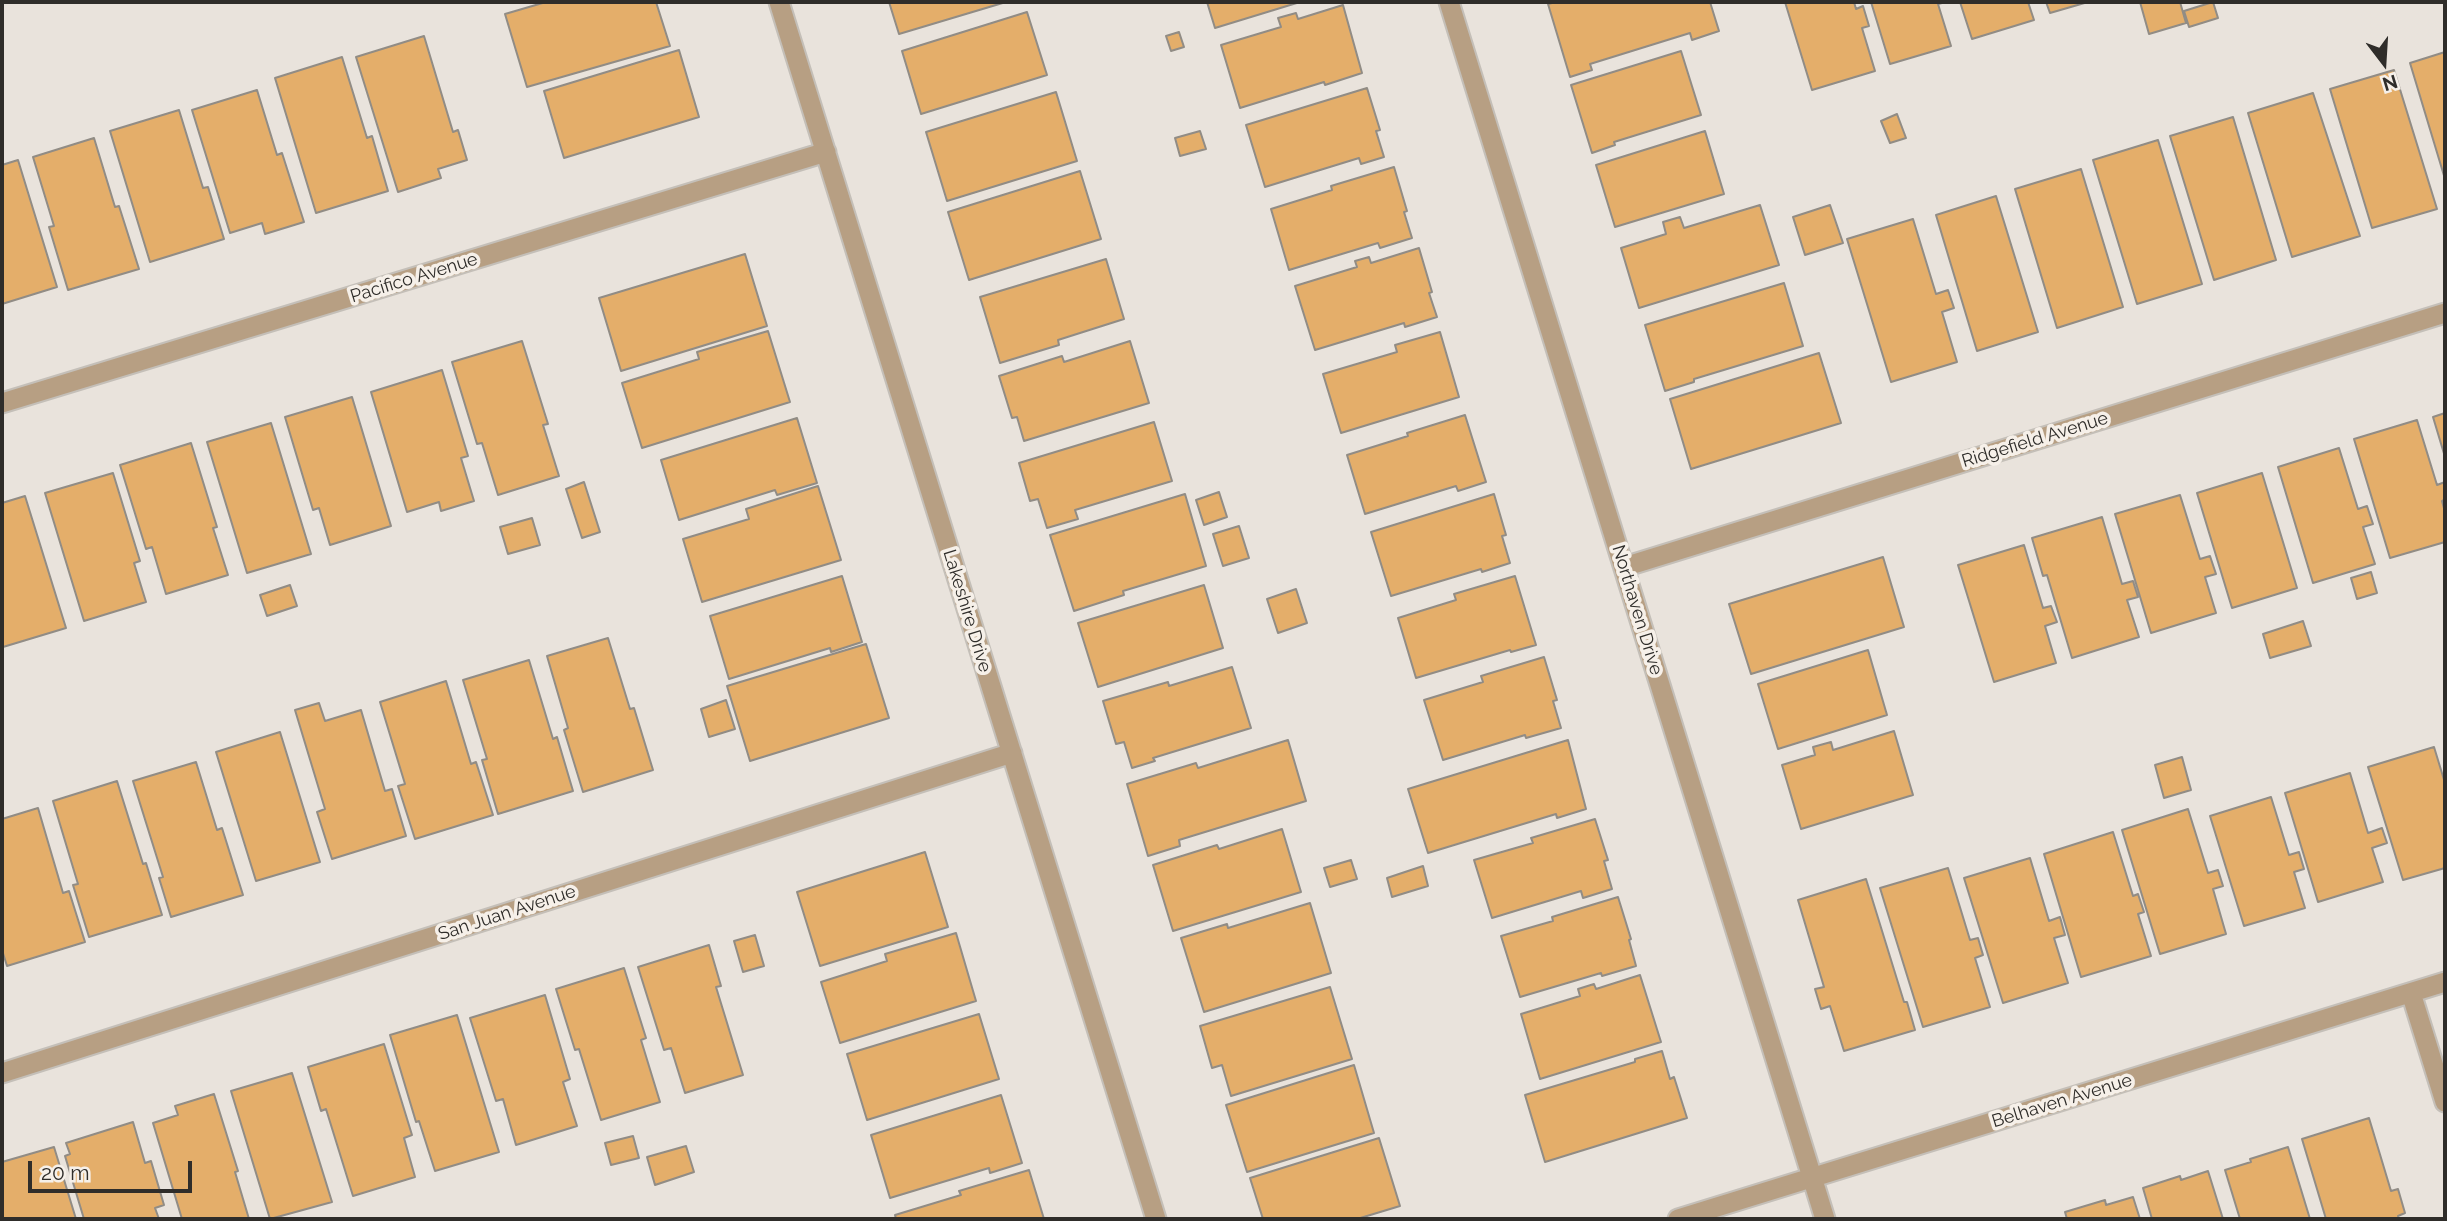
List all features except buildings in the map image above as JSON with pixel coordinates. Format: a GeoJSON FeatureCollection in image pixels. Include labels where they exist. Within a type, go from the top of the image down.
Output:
{"type":"FeatureCollection","features":[{"type":"Feature","properties":{"kind":"street","name":"Lakeshire Drive"},"geometry":{"type":"LineString","coordinates":[[779,2],[1156,1219]]}},
{"type":"Feature","properties":{"kind":"street","name":"Northaven Drive"},"geometry":{"type":"LineString","coordinates":[[1449,2],[1825,1219]]}},
{"type":"Feature","properties":{"kind":"street","name":"Pacifico Avenue"},"geometry":{"type":"LineString","coordinates":[[2,403],[826,152]]}},
{"type":"Feature","properties":{"kind":"street","name":"Ridgefield Avenue"},"geometry":{"type":"LineString","coordinates":[[1624,567],[2445,313]]}},
{"type":"Feature","properties":{"kind":"street","name":"San Juan Avenue"},"geometry":{"type":"LineString","coordinates":[[2,1073],[1012,753]]}},
{"type":"Feature","properties":{"kind":"street","name":"Belhaven Avenue"},"geometry":{"type":"LineString","coordinates":[[1678,1219],[2445,982]]}},
{"type":"Feature","properties":{"kind":"street"},"geometry":{"type":"LineString","coordinates":[[2411,993],[2445,1102]]}}]}
